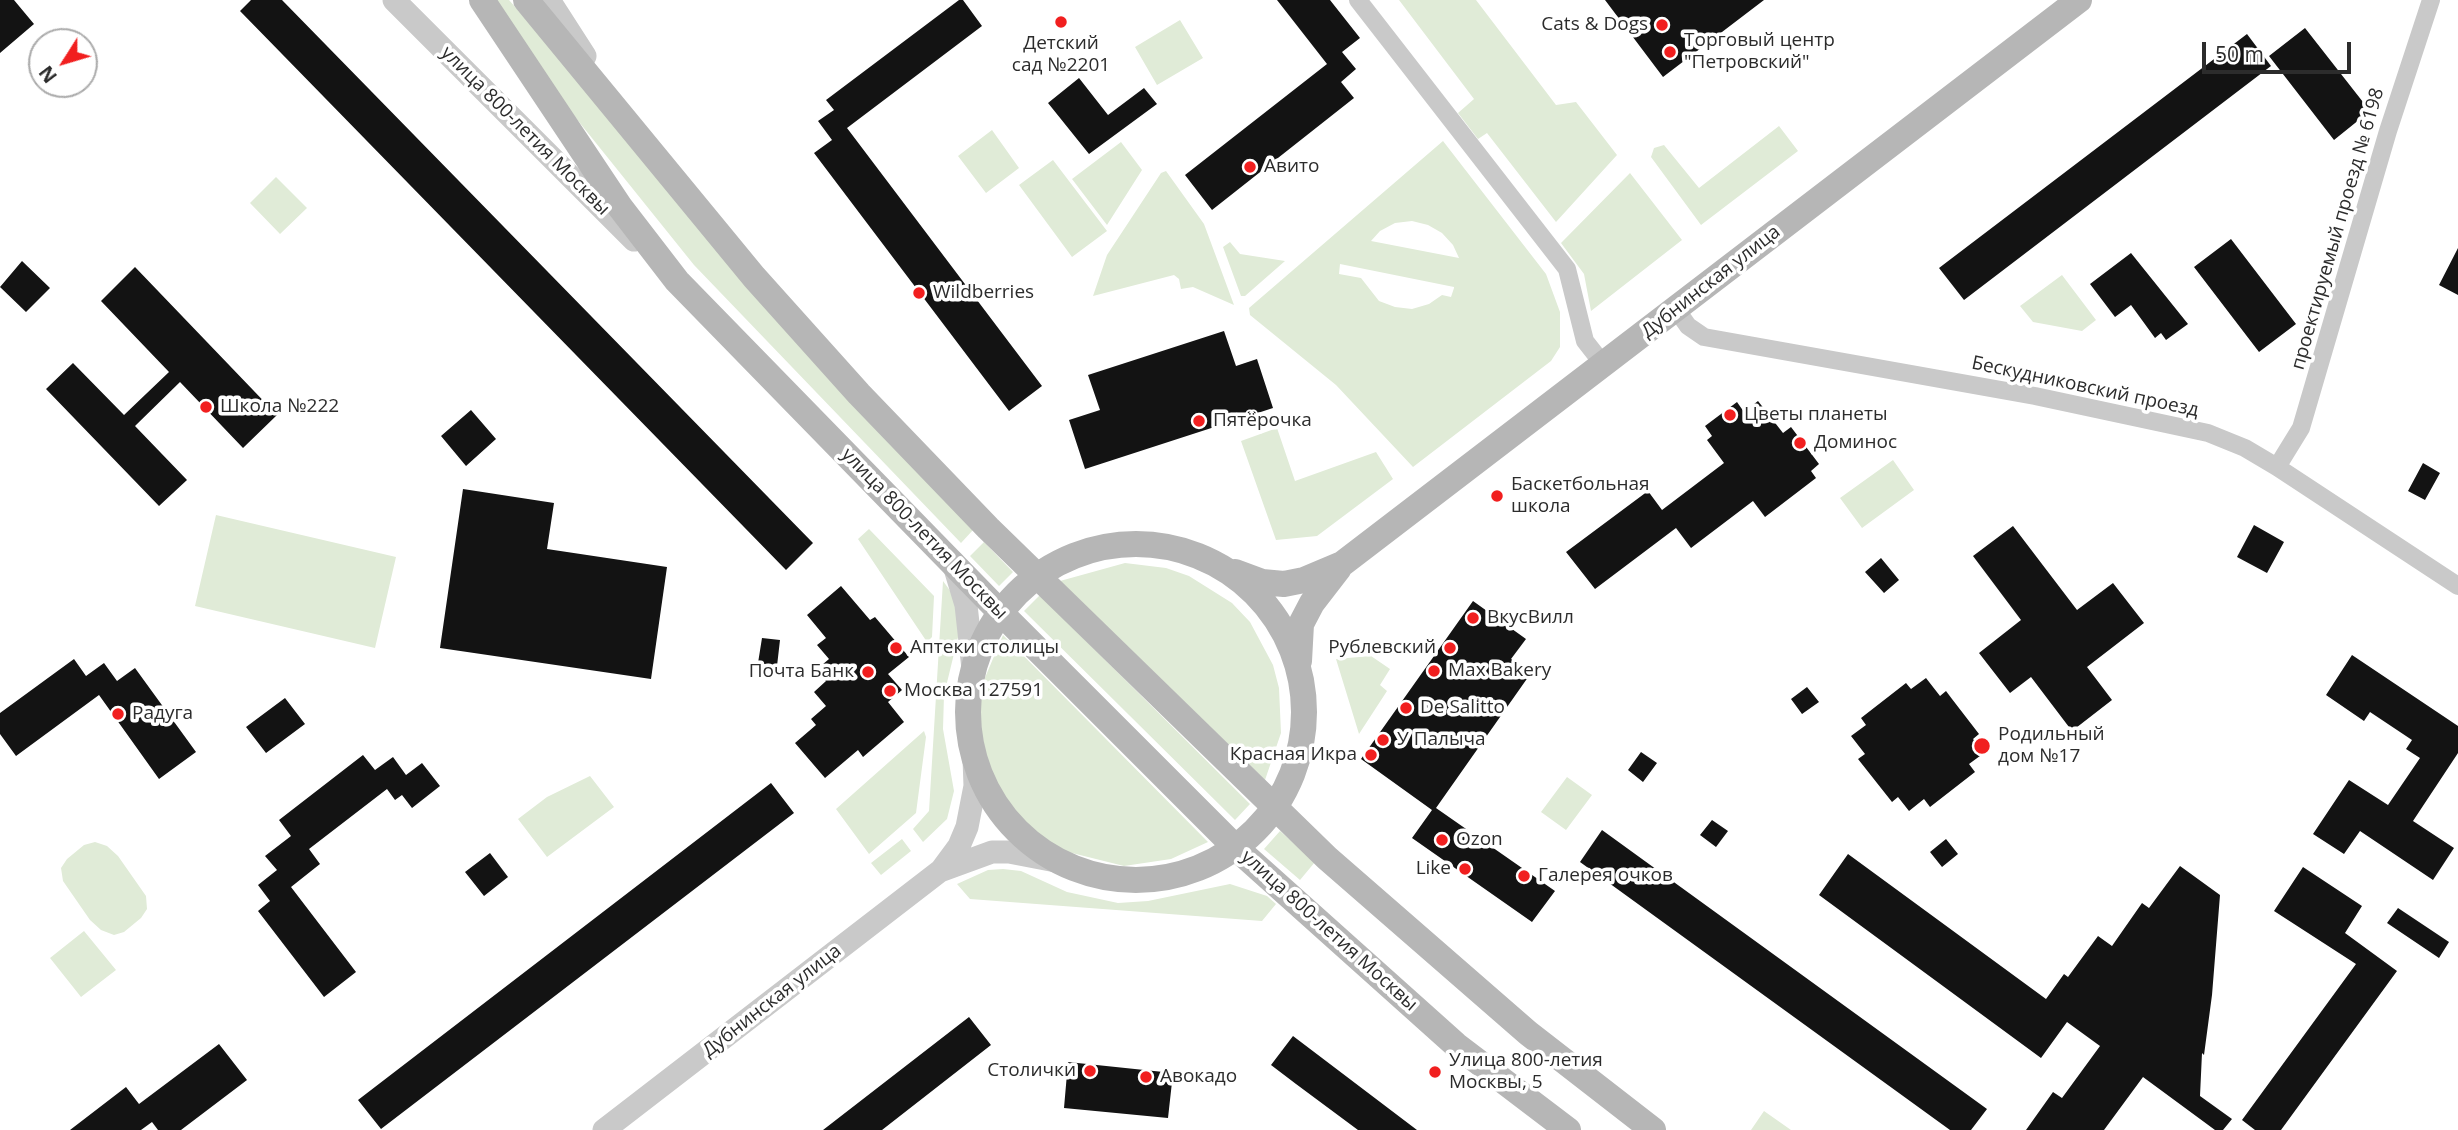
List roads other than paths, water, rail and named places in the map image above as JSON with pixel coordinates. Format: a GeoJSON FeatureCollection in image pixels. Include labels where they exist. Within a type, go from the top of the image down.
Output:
{"type":"FeatureCollection","features":[{"type":"Feature","properties":{"kind":"main road"},"geometry":{"type":"LineString","coordinates":[[482,0],[620,207],[677,281]]}},
{"type":"Feature","properties":{"kind":"main road"},"geometry":{"type":"LineString","coordinates":[[526,0],[737,257],[859,394],[1036,575],[1382,907],[1497,1007],[1653,1130]]}},
{"type":"Feature","properties":{"kind":"main road","name":"Дубнинская улица"},"geometry":{"type":"LineString","coordinates":[[1342,564],[1312,603],[1301,624],[1298,643],[1303,732],[1291,776],[1275,807],[1236,848],[1195,869],[1150,880],[1104,877],[1061,862],[1041,851],[1007,820],[982,782],[974,759],[967,714],[973,668],[980,647],[1000,612],[1036,575],[1077,554],[1121,544],[1167,546],[1189,552],[1222,568],[1262,582],[1284,584],[1304,580],[1342,564],[2079,0]]}},
{"type":"Feature","properties":{"kind":"main road","name":"улица 800-летия Москвы"},"geometry":{"type":"LineString","coordinates":[[677,281],[1000,612],[1236,848],[1456,1045],[1568,1130]]}},
{"type":"Feature","properties":{"kind":"main road"},"geometry":{"type":"LineString","coordinates":[[1222,568],[1247,585],[1264,603],[1289,642],[1300,674]]}},
{"type":"Feature","properties":{"kind":"street","name":"улица 800-летия Москвы"},"geometry":{"type":"LineString","coordinates":[[394,0],[677,281]]}},
{"type":"Feature","properties":{"kind":"street"},"geometry":{"type":"LineString","coordinates":[[549,0],[624,118]]}},
{"type":"Feature","properties":{"kind":"street"},"geometry":{"type":"LineString","coordinates":[[1358,0],[1567,269],[1585,341],[1603,364]]}},
{"type":"Feature","properties":{"kind":"street","name":"проектируемый проезд № 6198"},"geometry":{"type":"LineString","coordinates":[[2277,467],[2301,428],[2388,131],[2431,0]]}},
{"type":"Feature","properties":{"kind":"street","name":"Бескудниковский проезд"},"geometry":{"type":"LineString","coordinates":[[1676,309],[1688,326],[1704,337],[2147,419],[2208,433],[2245,448],[2277,467],[2458,586]]}},
{"type":"Feature","properties":{"kind":"street"},"geometry":{"type":"LineString","coordinates":[[953,562],[966,605],[973,668]]}},
{"type":"Feature","properties":{"kind":"street","name":"Дубнинская улица"},"geometry":{"type":"LineString","coordinates":[[604,1130],[940,871],[959,846],[967,827],[975,786],[974,759]]}},
{"type":"Feature","properties":{"kind":"street","name":"Дубнинская улица"},"geometry":{"type":"LineString","coordinates":[[940,871],[992,852],[1009,852],[1061,862]]}},
{"type":"Feature","properties":{"kind":"place","name":"Детский сад №2201"},"geometry":{"type":"Point","coordinates":[1061,22]}},
{"type":"Feature","properties":{"kind":"place","name":"Cats & Dogs"},"geometry":{"type":"Point","coordinates":[1662,25]}},
{"type":"Feature","properties":{"kind":"place","name":"Торговый центр \"Петровский\""},"geometry":{"type":"Point","coordinates":[1670,52]}},
{"type":"Feature","properties":{"kind":"place","name":"Авито"},"geometry":{"type":"Point","coordinates":[1250,167]}},
{"type":"Feature","properties":{"kind":"place","name":"Wildberries"},"geometry":{"type":"Point","coordinates":[919,293]}},
{"type":"Feature","properties":{"kind":"place","name":"Школа №222"},"geometry":{"type":"Point","coordinates":[206,407]}},
{"type":"Feature","properties":{"kind":"place","name":"Цветы планеты"},"geometry":{"type":"Point","coordinates":[1730,415]}},
{"type":"Feature","properties":{"kind":"place","name":"Пятёрочка"},"geometry":{"type":"Point","coordinates":[1199,421]}},
{"type":"Feature","properties":{"kind":"place","name":"Доминос"},"geometry":{"type":"Point","coordinates":[1800,443]}},
{"type":"Feature","properties":{"kind":"place","name":"Баскетбольная школа"},"geometry":{"type":"Point","coordinates":[1497,496]}},
{"type":"Feature","properties":{"kind":"place","name":"ВкусВилл"},"geometry":{"type":"Point","coordinates":[1473,618]}},
{"type":"Feature","properties":{"kind":"place","name":"Аптеки столицы"},"geometry":{"type":"Point","coordinates":[896,648]}},
{"type":"Feature","properties":{"kind":"place","name":"Рублевский"},"geometry":{"type":"Point","coordinates":[1450,648]}},
{"type":"Feature","properties":{"kind":"place","name":"Max Bakery"},"geometry":{"type":"Point","coordinates":[1434,671]}},
{"type":"Feature","properties":{"kind":"place","name":"Почта Банк"},"geometry":{"type":"Point","coordinates":[868,672]}},
{"type":"Feature","properties":{"kind":"place","name":"Москва 127591"},"geometry":{"type":"Point","coordinates":[890,691]}},
{"type":"Feature","properties":{"kind":"place","name":"De Salitto"},"geometry":{"type":"Point","coordinates":[1406,708]}},
{"type":"Feature","properties":{"kind":"place","name":"Радуга"},"geometry":{"type":"Point","coordinates":[118,714]}},
{"type":"Feature","properties":{"kind":"place","name":"У Палыча"},"geometry":{"type":"Point","coordinates":[1383,740]}},
{"type":"Feature","properties":{"kind":"place","name":"Родильный дом №17"},"geometry":{"type":"Point","coordinates":[1982,746]}},
{"type":"Feature","properties":{"kind":"place","name":"Красная Икра"},"geometry":{"type":"Point","coordinates":[1371,755]}},
{"type":"Feature","properties":{"kind":"place","name":"Ozon"},"geometry":{"type":"Point","coordinates":[1442,840]}},
{"type":"Feature","properties":{"kind":"place","name":"Like"},"geometry":{"type":"Point","coordinates":[1465,869]}},
{"type":"Feature","properties":{"kind":"place","name":"Галерея очков"},"geometry":{"type":"Point","coordinates":[1524,876]}},
{"type":"Feature","properties":{"kind":"place","name":"Столички"},"geometry":{"type":"Point","coordinates":[1090,1071]}},
{"type":"Feature","properties":{"kind":"place","name":"Улица 800-летия Москвы, 5"},"geometry":{"type":"Point","coordinates":[1435,1072]}},
{"type":"Feature","properties":{"kind":"place","name":"Авокадо"},"geometry":{"type":"Point","coordinates":[1146,1077]}}]}
